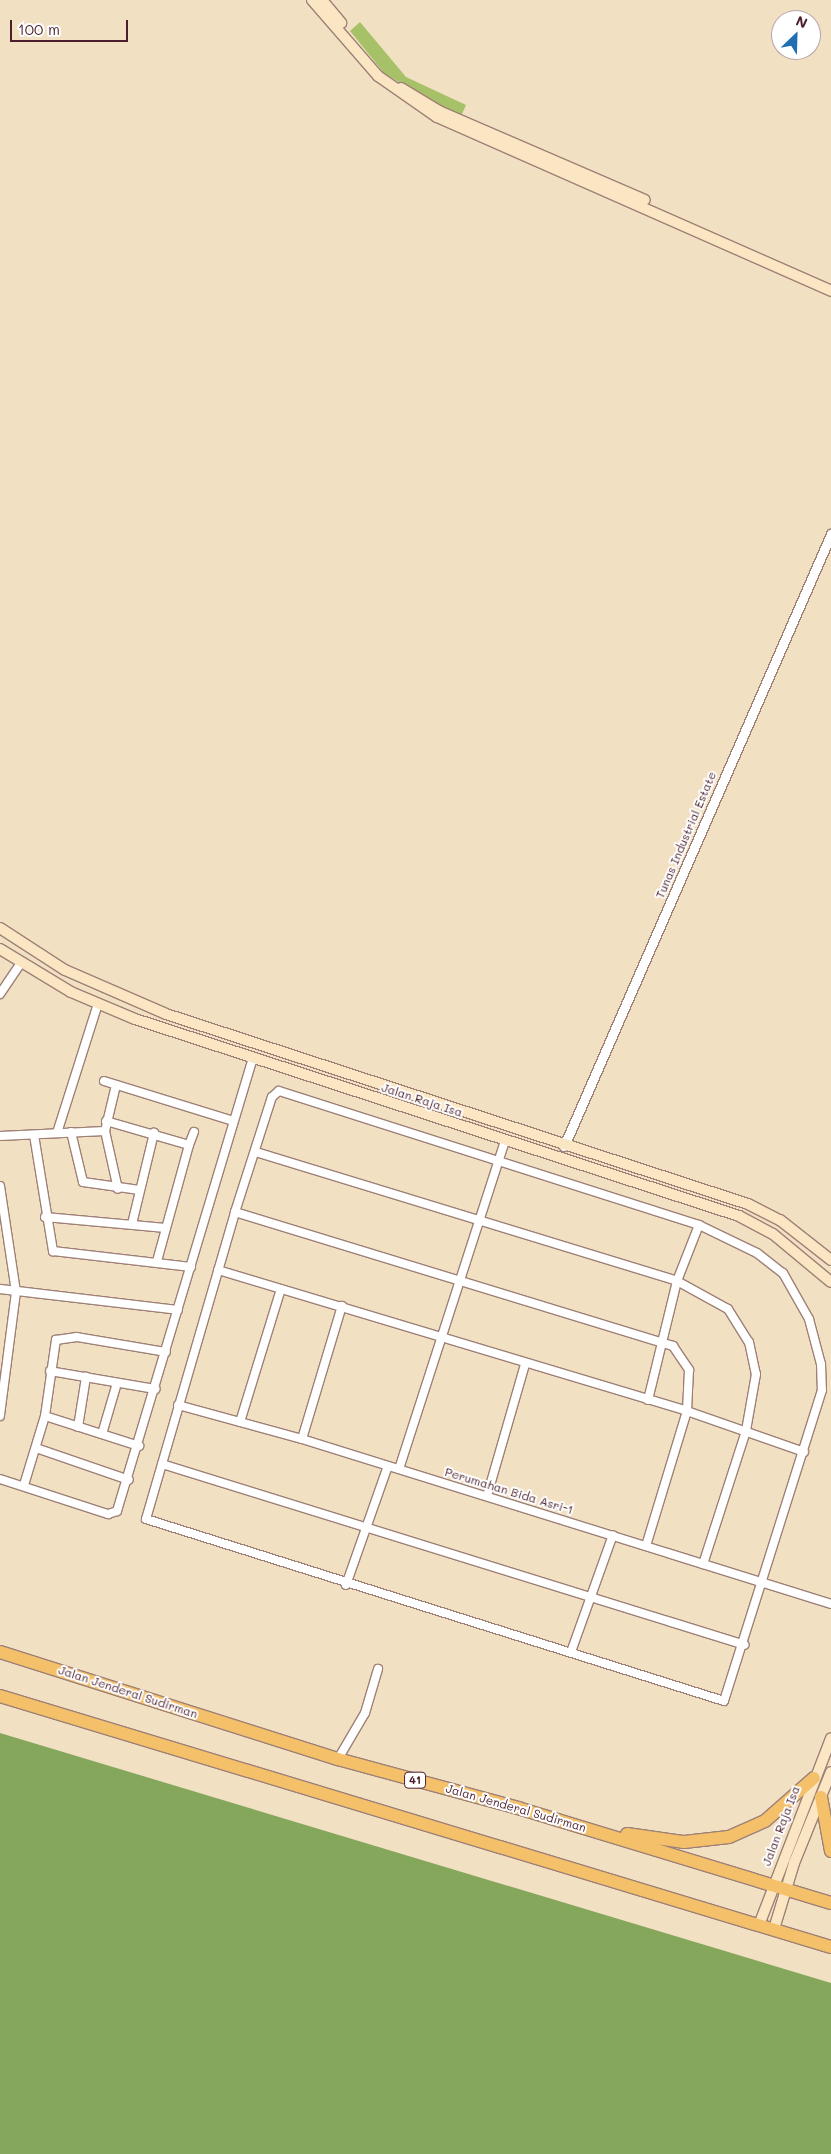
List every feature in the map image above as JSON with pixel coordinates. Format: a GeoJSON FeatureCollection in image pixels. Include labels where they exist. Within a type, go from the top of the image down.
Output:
{"type":"FeatureCollection","features":[{"type":"Feature","properties":{"kind":"highway","name":"Jalan Jenderal Sudirman"},"geometry":{"type":"LineString","coordinates":[[0,1652],[338,1759],[582,1827],[831,1903]]}},
{"type":"Feature","properties":{"kind":"highway"},"geometry":{"type":"LineString","coordinates":[[0,1696],[831,1947]]}},
{"type":"Feature","properties":{"kind":"highway"},"geometry":{"type":"LineString","coordinates":[[582,1827],[684,1842],[729,1837],[765,1821],[814,1778]]}},
{"type":"Feature","properties":{"kind":"highway"},"geometry":{"type":"LineString","coordinates":[[822,1797],[831,1851]]}},
{"type":"Feature","properties":{"kind":"main road"},"geometry":{"type":"LineString","coordinates":[[319,2],[378,76],[437,117],[831,291]]}},
{"type":"Feature","properties":{"kind":"main road"},"geometry":{"type":"LineString","coordinates":[[341,28],[384,73],[439,110],[831,283]]}},
{"type":"Feature","properties":{"kind":"main road","name":"Jalan Raja Isa"},"geometry":{"type":"LineString","coordinates":[[0,928],[66,970],[130,1001],[564,1146],[748,1204],[780,1220],[831,1260]]}},
{"type":"Feature","properties":{"kind":"main road","name":"Jalan Raja Isa"},"geometry":{"type":"LineString","coordinates":[[0,948],[21,963],[98,1004],[253,1058],[745,1219],[789,1246],[831,1282]]}},
{"type":"Feature","properties":{"kind":"main road"},"geometry":{"type":"LineString","coordinates":[[560,1158],[564,1146]]}},
{"type":"Feature","properties":{"kind":"main road","name":"Jalan Raja Isa"},"geometry":{"type":"LineString","coordinates":[[759,1925],[771,1885],[831,1738]]}},
{"type":"Feature","properties":{"kind":"main road","name":"Jalan Raja Isa"},"geometry":{"type":"LineString","coordinates":[[774,1929],[786,1889],[831,1772]]}},
{"type":"Feature","properties":{"kind":"street","name":"Tunas Industrial Estate"},"geometry":{"type":"LineString","coordinates":[[564,1146],[831,534]]}},
{"type":"Feature","properties":{"kind":"street"},"geometry":{"type":"LineString","coordinates":[[0,994],[21,963]]}},
{"type":"Feature","properties":{"kind":"street"},"geometry":{"type":"LineString","coordinates":[[56,1133],[98,1004]]}},
{"type":"Feature","properties":{"kind":"street"},"geometry":{"type":"LineString","coordinates":[[0,1479],[24,1485],[112,1515],[117,1511],[129,1480],[190,1267],[253,1058]]}},
{"type":"Feature","properties":{"kind":"street"},"geometry":{"type":"LineString","coordinates":[[104,1081],[233,1121]]}},
{"type":"Feature","properties":{"kind":"street"},"geometry":{"type":"LineString","coordinates":[[116,1085],[105,1131],[118,1189]]}},
{"type":"Feature","properties":{"kind":"street"},"geometry":{"type":"LineString","coordinates":[[279,1091],[498,1160],[699,1225],[771,1261],[788,1280],[809,1319],[821,1364],[822,1390],[745,1645],[724,1702],[571,1652],[346,1585],[151,1522],[145,1516],[162,1464],[235,1212],[256,1152],[272,1097],[279,1091]]}},
{"type":"Feature","properties":{"kind":"street"},"geometry":{"type":"LineString","coordinates":[[106,1121],[189,1145]]}},
{"type":"Feature","properties":{"kind":"street"},"geometry":{"type":"LineString","coordinates":[[0,1136],[105,1131]]}},
{"type":"Feature","properties":{"kind":"street"},"geometry":{"type":"LineString","coordinates":[[71,1132],[81,1181],[118,1189],[139,1190]]}},
{"type":"Feature","properties":{"kind":"street"},"geometry":{"type":"LineString","coordinates":[[157,1261],[194,1132]]}},
{"type":"Feature","properties":{"kind":"street"},"geometry":{"type":"LineString","coordinates":[[132,1224],[154,1134]]}},
{"type":"Feature","properties":{"kind":"street"},"geometry":{"type":"LineString","coordinates":[[34,1135],[45,1217],[55,1252],[157,1261],[190,1267]]}},
{"type":"Feature","properties":{"kind":"street"},"geometry":{"type":"LineString","coordinates":[[399,1469],[505,1141]]}},
{"type":"Feature","properties":{"kind":"street"},"geometry":{"type":"LineString","coordinates":[[256,1152],[677,1281],[728,1309],[750,1342],[756,1374],[746,1431],[703,1564]]}},
{"type":"Feature","properties":{"kind":"street"},"geometry":{"type":"LineString","coordinates":[[0,1186],[16,1292],[0,1416]]}},
{"type":"Feature","properties":{"kind":"street"},"geometry":{"type":"LineString","coordinates":[[235,1212],[664,1340],[679,1352],[689,1370],[687,1411],[646,1546]]}},
{"type":"Feature","properties":{"kind":"street"},"geometry":{"type":"LineString","coordinates":[[45,1217],[166,1228]]}},
{"type":"Feature","properties":{"kind":"street"},"geometry":{"type":"LineString","coordinates":[[648,1400],[677,1281],[699,1225]]}},
{"type":"Feature","properties":{"kind":"street"},"geometry":{"type":"LineString","coordinates":[[218,1270],[342,1306],[525,1364],[687,1411],[804,1452]]}},
{"type":"Feature","properties":{"kind":"street"},"geometry":{"type":"LineString","coordinates":[[0,1289],[178,1310]]}},
{"type":"Feature","properties":{"kind":"street"},"geometry":{"type":"LineString","coordinates":[[240,1422],[282,1289]]}},
{"type":"Feature","properties":{"kind":"street"},"geometry":{"type":"LineString","coordinates":[[302,1439],[342,1306]]}},
{"type":"Feature","properties":{"kind":"street"},"geometry":{"type":"LineString","coordinates":[[24,1485],[45,1416],[53,1344],[60,1337],[166,1352]]}},
{"type":"Feature","properties":{"kind":"street"},"geometry":{"type":"LineString","coordinates":[[487,1496],[525,1364]]}},
{"type":"Feature","properties":{"kind":"street"},"geometry":{"type":"LineString","coordinates":[[50,1371],[155,1389]]}},
{"type":"Feature","properties":{"kind":"street"},"geometry":{"type":"LineString","coordinates":[[78,1426],[86,1378]]}},
{"type":"Feature","properties":{"kind":"street"},"geometry":{"type":"LineString","coordinates":[[102,1434],[117,1383]]}},
{"type":"Feature","properties":{"kind":"street","name":"Perumahan Bida Asri-1"},"geometry":{"type":"LineString","coordinates":[[178,1406],[302,1439],[831,1604]]}},
{"type":"Feature","properties":{"kind":"street"},"geometry":{"type":"LineString","coordinates":[[45,1416],[139,1446]]}},
{"type":"Feature","properties":{"kind":"street"},"geometry":{"type":"LineString","coordinates":[[36,1448],[129,1480]]}},
{"type":"Feature","properties":{"kind":"street"},"geometry":{"type":"LineString","coordinates":[[162,1464],[745,1645]]}},
{"type":"Feature","properties":{"kind":"street"},"geometry":{"type":"LineString","coordinates":[[346,1585],[365,1526],[388,1466]]}},
{"type":"Feature","properties":{"kind":"street"},"geometry":{"type":"LineString","coordinates":[[571,1652],[613,1535]]}},
{"type":"Feature","properties":{"kind":"street"},"geometry":{"type":"LineString","coordinates":[[338,1759],[365,1713],[378,1668]]}},
{"type":"Feature","properties":{"kind":"green space"},"geometry":{"type":"Polygon","coordinates":[[[360,22],[406,77],[466,105],[462,114],[449,113],[384,73],[350,31],[360,22]]]}},
{"type":"Feature","properties":{"kind":"green space"},"geometry":{"type":"Polygon","coordinates":[[[0,1733],[831,1983],[831,2154],[0,2154],[0,1733]]]}}]}
